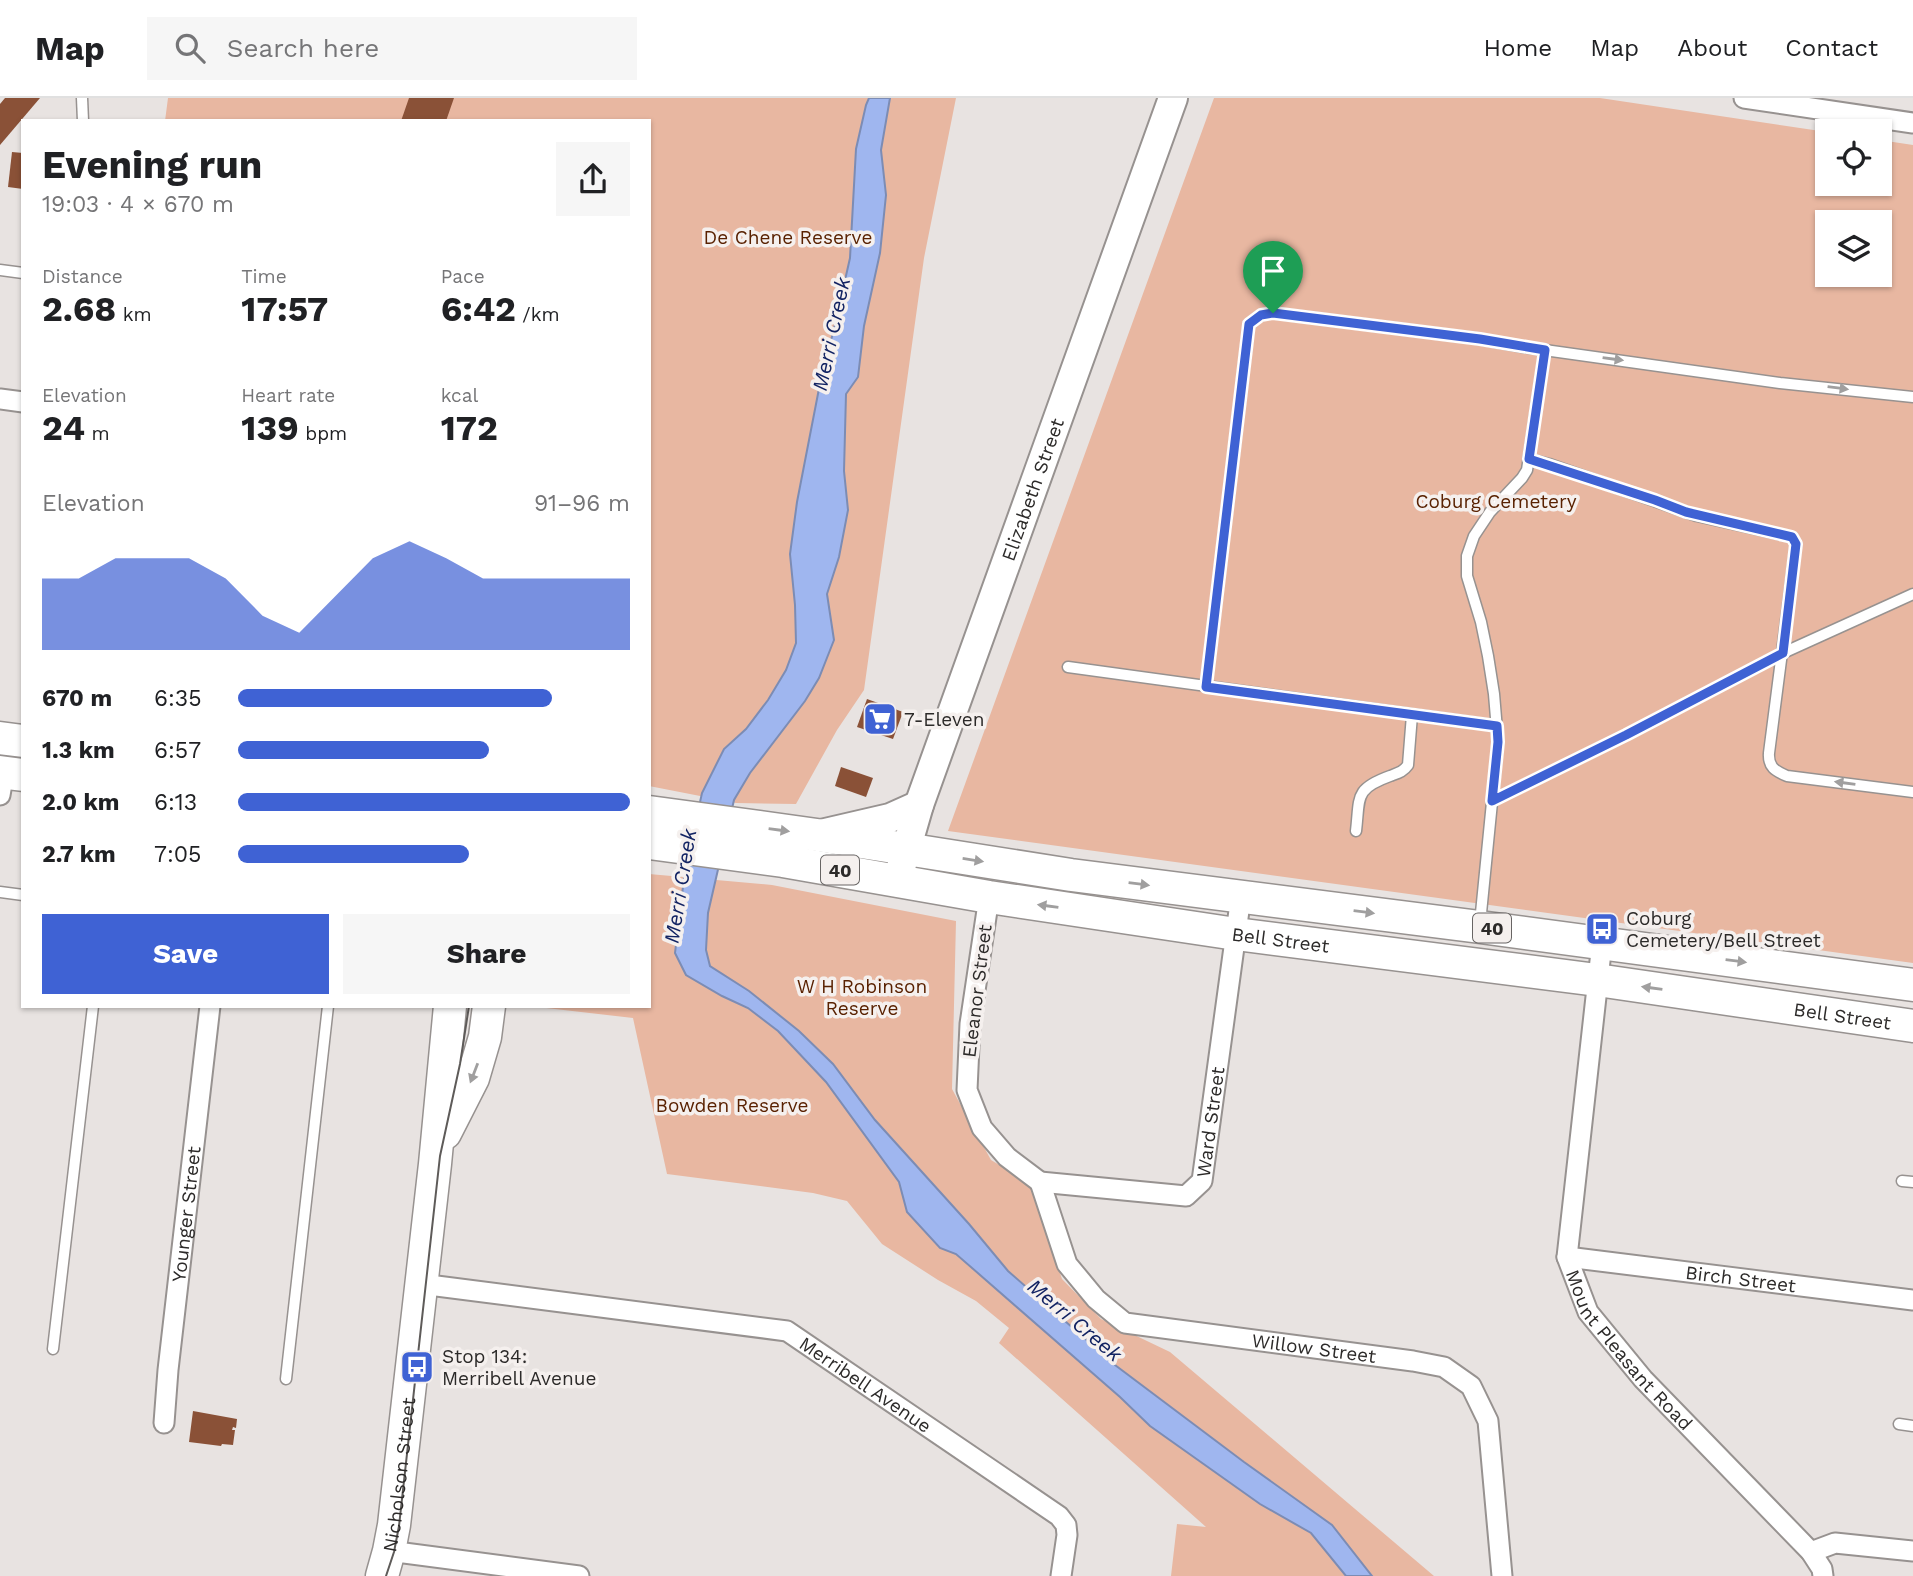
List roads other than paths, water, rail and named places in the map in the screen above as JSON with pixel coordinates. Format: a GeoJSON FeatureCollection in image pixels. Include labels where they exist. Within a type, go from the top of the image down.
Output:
{"type":"FeatureCollection","features":[{"type":"Feature","properties":{"kind":"main road","name":"Elizabeth Street"},"geometry":{"type":"LineString","coordinates":[[897,881],[919,805],[1173,98]]}},
{"type":"Feature","properties":{"kind":"main road"},"geometry":{"type":"LineString","coordinates":[[0,738],[21,741]]}},
{"type":"Feature","properties":{"kind":"main road"},"geometry":{"type":"LineString","coordinates":[[817,835],[890,818],[919,805]]}},
{"type":"Feature","properties":{"kind":"main road","name":"Bell Street"},"geometry":{"type":"LineString","coordinates":[[651,812],[740,840],[897,881],[989,897],[1236,934],[1597,980],[1913,1026]]}},
{"type":"Feature","properties":{"kind":"main road","name":"Bell Street"},"geometry":{"type":"LineString","coordinates":[[651,843],[817,835],[1071,875],[1913,985]]}},
{"type":"Feature","properties":{"kind":"main road","name":"Nicholson Street"},"geometry":{"type":"LineString","coordinates":[[386,1564],[394,1525],[450,1008]]}},
{"type":"Feature","properties":{"kind":"main road","name":"Nicholson Street"},"geometry":{"type":"LineString","coordinates":[[435,1164],[480,1055],[489,1008]]}},
{"type":"Feature","properties":{"kind":"street"},"geometry":{"type":"LineString","coordinates":[[1744,98],[1913,122]]}},
{"type":"Feature","properties":{"kind":"street"},"geometry":{"type":"LineString","coordinates":[[0,399],[21,402]]}},
{"type":"Feature","properties":{"kind":"street","name":"Ward Street"},"geometry":{"type":"LineString","coordinates":[[1040,1182],[1186,1196],[1202,1181],[1241,896]]}},
{"type":"Feature","properties":{"kind":"street","name":"Eleanor Street"},"geometry":{"type":"LineString","coordinates":[[989,897],[970,1024],[967,1090],[982,1128],[1007,1157],[1040,1182]]}},
{"type":"Feature","properties":{"kind":"street","name":"Mount Pleasant Road"},"geometry":{"type":"LineString","coordinates":[[1602,943],[1567,1257],[1588,1312],[1643,1379],[1811,1552],[1822,1569],[1823,1576]]}},
{"type":"Feature","properties":{"kind":"street","name":"Younger Street"},"geometry":{"type":"LineString","coordinates":[[164,1423],[210,1008]]}},
{"type":"Feature","properties":{"kind":"street","name":"Willow Street"},"geometry":{"type":"LineString","coordinates":[[1040,1182],[1067,1264],[1096,1299],[1125,1323],[1413,1361],[1444,1367],[1471,1386],[1488,1421],[1502,1576]]}},
{"type":"Feature","properties":{"kind":"street","name":"Birch Street"},"geometry":{"type":"LineString","coordinates":[[1567,1257],[1913,1300]]}},
{"type":"Feature","properties":{"kind":"street","name":"Merribell Avenue"},"geometry":{"type":"LineString","coordinates":[[421,1284],[786,1331],[1059,1516],[1066,1525],[1068,1535],[1060,1576]]}},
{"type":"Feature","properties":{"kind":"street"},"geometry":{"type":"LineString","coordinates":[[1811,1552],[1835,1543],[1913,1551]]}},
{"type":"Feature","properties":{"kind":"street"},"geometry":{"type":"LineString","coordinates":[[386,1564],[579,1576]]}},
{"type":"Feature","properties":{"kind":"lane"},"geometry":{"type":"LineString","coordinates":[[82,98],[83,119]]}},
{"type":"Feature","properties":{"kind":"lane"},"geometry":{"type":"LineString","coordinates":[[0,270],[21,273]]}},
{"type":"Feature","properties":{"kind":"lane"},"geometry":{"type":"LineString","coordinates":[[1206,687],[1249,324],[1261,315],[1273,313],[1480,339],[1780,383],[1913,397]]}},
{"type":"Feature","properties":{"kind":"lane"},"geometry":{"type":"LineString","coordinates":[[1480,927],[1498,742],[1488,656],[1467,576],[1467,556],[1475,536],[1490,512],[1522,478],[1529,459],[1545,350]]}},
{"type":"Feature","properties":{"kind":"lane"},"geometry":{"type":"LineString","coordinates":[[1529,459],[1686,512],[1792,537],[1796,544],[1769,753],[1771,767],[1787,776],[1913,792]]}},
{"type":"Feature","properties":{"kind":"lane"},"geometry":{"type":"LineString","coordinates":[[1492,801],[1783,653],[1913,594]]}},
{"type":"Feature","properties":{"kind":"lane"},"geometry":{"type":"LineString","coordinates":[[1068,667],[1497,726]]}},
{"type":"Feature","properties":{"kind":"lane"},"geometry":{"type":"LineString","coordinates":[[1356,831],[1363,789],[1404,771],[1408,765],[1412,715]]}},
{"type":"Feature","properties":{"kind":"lane"},"geometry":{"type":"LineString","coordinates":[[0,892],[21,895]]}},
{"type":"Feature","properties":{"kind":"lane"},"geometry":{"type":"LineString","coordinates":[[53,1349],[93,1008]]}},
{"type":"Feature","properties":{"kind":"lane"},"geometry":{"type":"LineString","coordinates":[[286,1380],[328,1008]]}},
{"type":"Feature","properties":{"kind":"lane"},"geometry":{"type":"LineString","coordinates":[[1899,1424],[1913,1426]]}},
{"type":"Feature","properties":{"kind":"water"},"geometry":{"type":"Polygon","coordinates":[[[869,98],[890,98],[881,150],[886,195],[880,253],[864,326],[858,377],[846,394],[844,471],[848,510],[839,557],[827,594],[834,640],[819,678],[805,701],[750,773],[734,800],[708,913],[706,950],[710,966],[749,991],[799,1031],[833,1064],[875,1120],[1008,1271],[1115,1365],[1332,1525],[1372,1576],[1346,1576],[1311,1533],[1260,1504],[1150,1426],[956,1254],[940,1248],[907,1212],[899,1182],[826,1082],[778,1031],[748,1008],[686,975],[675,953],[685,870],[702,793],[724,749],[746,729],[768,700],[786,670],[796,643],[790,554],[797,502],[823,368],[850,258],[856,149],[869,98]]]}},
{"type":"Feature","properties":{"kind":"tram line"},"geometry":{"type":"LineString","coordinates":[[386,1576],[399,1526],[440,1156],[460,1064],[469,1008]]}},
{"type":"Feature","properties":{"kind":"place","name":"7-Eleven"},"geometry":{"type":"Point","coordinates":[880,719]}},
{"type":"Feature","properties":{"kind":"place","name":"Coburg Cemetery/Bell Street"},"geometry":{"type":"Point","coordinates":[1602,929]}},
{"type":"Feature","properties":{"kind":"place","name":"Stop 134: Merribell Avenue"},"geometry":{"type":"Point","coordinates":[417,1367]}},
{"type":"Feature","properties":{"kind":"park label","name":"De Chene Reserve"},"geometry":{"type":"Point","coordinates":[788,237]}},
{"type":"Feature","properties":{"kind":"park label","name":"Coburg Cemetery"},"geometry":{"type":"Point","coordinates":[1496,501]}},
{"type":"Feature","properties":{"kind":"park label","name":"W H Robinson Reserve"},"geometry":{"type":"Point","coordinates":[862,997]}},
{"type":"Feature","properties":{"kind":"park label","name":"Bowden Reserve"},"geometry":{"type":"Point","coordinates":[732,1105]}},
{"type":"Feature","properties":{"kind":"water label","name":"Merri Creek"},"geometry":{"type":"Point","coordinates":[831,334]}},
{"type":"Feature","properties":{"kind":"water label","name":"Merri Creek"},"geometry":{"type":"Point","coordinates":[680,886]}},
{"type":"Feature","properties":{"kind":"water label","name":"Merri Creek"},"geometry":{"type":"Point","coordinates":[1075,1320]}}]}
